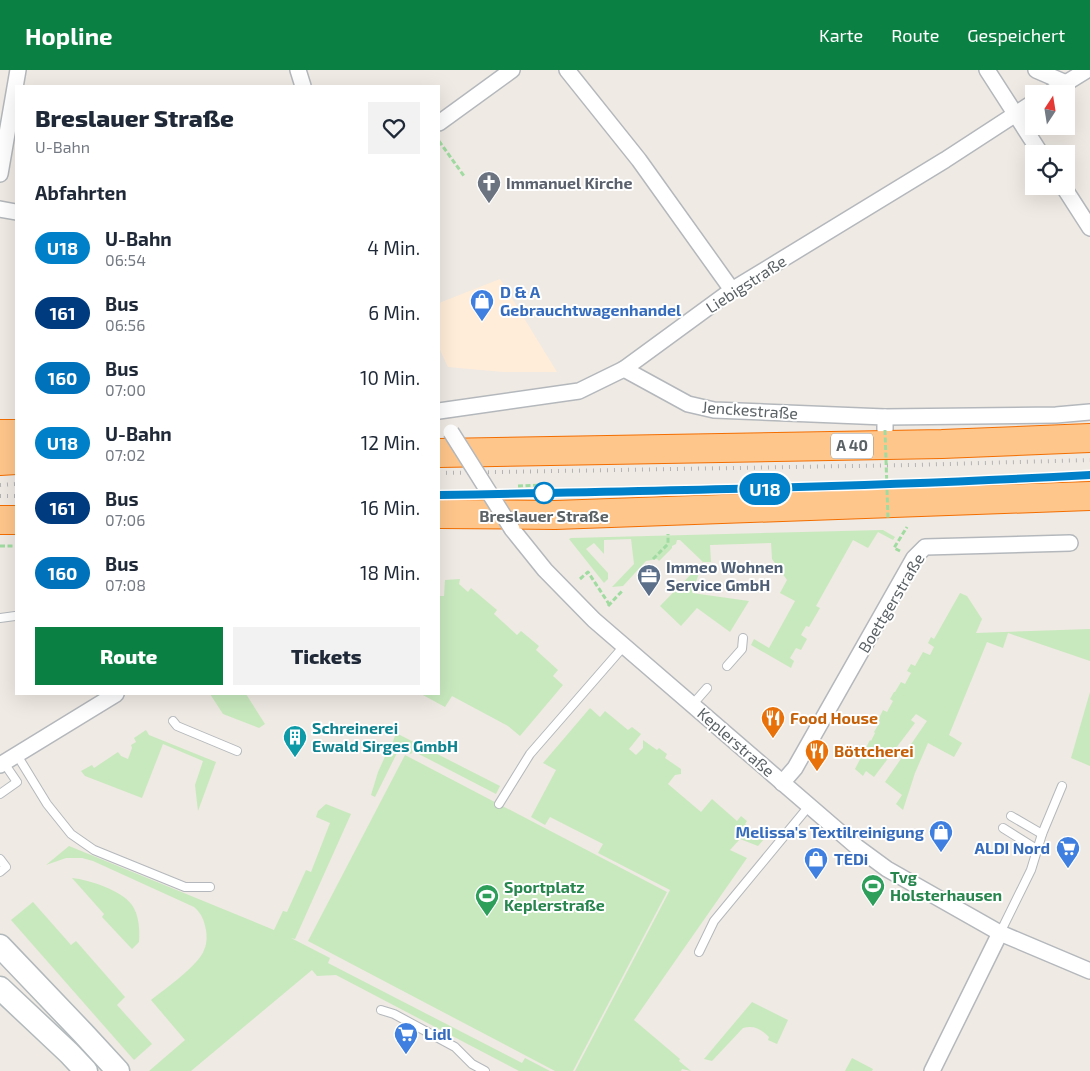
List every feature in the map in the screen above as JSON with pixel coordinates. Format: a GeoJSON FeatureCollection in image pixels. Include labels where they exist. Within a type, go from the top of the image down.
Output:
{"type":"FeatureCollection","features":[{"type":"Feature","properties":{"kind":"highway"},"geometry":{"type":"LineString","coordinates":[[0,434],[15,434]]}},
{"type":"Feature","properties":{"kind":"highway","name":"A 40"},"geometry":{"type":"LineString","coordinates":[[445,443],[942,444],[1090,438]]}},
{"type":"Feature","properties":{"kind":"highway"},"geometry":{"type":"LineString","coordinates":[[0,461],[15,460]]}},
{"type":"Feature","properties":{"kind":"highway"},"geometry":{"type":"LineString","coordinates":[[440,514],[556,514],[1090,496]]}},
{"type":"Feature","properties":{"kind":"highway"},"geometry":{"type":"LineString","coordinates":[[0,520],[15,520]]}},
{"type":"Feature","properties":{"kind":"main road"},"geometry":{"type":"LineString","coordinates":[[0,946],[118,1071]]}},
{"type":"Feature","properties":{"kind":"main road"},"geometry":{"type":"LineString","coordinates":[[0,988],[69,1052],[86,1071]]}},
{"type":"Feature","properties":{"kind":"street"},"geometry":{"type":"LineString","coordinates":[[15,85],[18,70]]}},
{"type":"Feature","properties":{"kind":"street"},"geometry":{"type":"LineString","coordinates":[[298,70],[304,85]]}},
{"type":"Feature","properties":{"kind":"street"},"geometry":{"type":"LineString","coordinates":[[440,122],[512,70]]}},
{"type":"Feature","properties":{"kind":"street"},"geometry":{"type":"LineString","coordinates":[[567,70],[638,160],[732,290]]}},
{"type":"Feature","properties":{"kind":"street"},"geometry":{"type":"LineString","coordinates":[[987,70],[1035,145]]}},
{"type":"Feature","properties":{"kind":"street"},"geometry":{"type":"LineString","coordinates":[[1036,70],[1066,83]]}},
{"type":"Feature","properties":{"kind":"street"},"geometry":{"type":"LineString","coordinates":[[1063,85],[1087,70]]}},
{"type":"Feature","properties":{"kind":"street"},"geometry":{"type":"LineString","coordinates":[[0,174],[15,87]]}},
{"type":"Feature","properties":{"kind":"street","name":"Liebigstraße"},"geometry":{"type":"LineString","coordinates":[[440,411],[579,391],[624,369],[732,290],[945,160],[1025,108]]}},
{"type":"Feature","properties":{"kind":"street"},"geometry":{"type":"LineString","coordinates":[[1069,195],[1090,228]]}},
{"type":"Feature","properties":{"kind":"street"},"geometry":{"type":"LineString","coordinates":[[0,209],[15,212]]}},
{"type":"Feature","properties":{"kind":"street","name":"Jenckestraße"},"geometry":{"type":"LineString","coordinates":[[624,369],[688,404],[714,410],[885,423],[1090,412]]}},
{"type":"Feature","properties":{"kind":"street"},"geometry":{"type":"LineString","coordinates":[[440,416],[445,443]]}},
{"type":"Feature","properties":{"kind":"street","name":"Keplerstraße"},"geometry":{"type":"LineString","coordinates":[[445,443],[545,570],[594,620],[857,847],[887,869],[1000,933],[1090,971]]}},
{"type":"Feature","properties":{"kind":"street","name":"Boettgerstraße"},"geometry":{"type":"LineString","coordinates":[[782,783],[795,768],[914,558],[926,546],[1070,543]]}},
{"type":"Feature","properties":{"kind":"street"},"geometry":{"type":"LineString","coordinates":[[7,761],[114,695]]}},
{"type":"Feature","properties":{"kind":"street"},"geometry":{"type":"LineString","coordinates":[[932,1071],[1000,933]]}},
{"type":"Feature","properties":{"kind":"lane"},"geometry":{"type":"LineString","coordinates":[[0,618],[15,616]]}},
{"type":"Feature","properties":{"kind":"lane"},"geometry":{"type":"LineString","coordinates":[[728,666],[742,649],[743,638]]}},
{"type":"Feature","properties":{"kind":"lane"},"geometry":{"type":"LineString","coordinates":[[499,804],[530,754],[624,646]]}},
{"type":"Feature","properties":{"kind":"lane"},"geometry":{"type":"LineString","coordinates":[[693,704],[707,688]]}},
{"type":"Feature","properties":{"kind":"lane"},"geometry":{"type":"LineString","coordinates":[[173,721],[177,726],[237,751]]}},
{"type":"Feature","properties":{"kind":"lane"},"geometry":{"type":"LineString","coordinates":[[0,794],[16,782],[7,761]]}},
{"type":"Feature","properties":{"kind":"lane"},"geometry":{"type":"LineString","coordinates":[[7,761],[47,804],[71,834],[94,850],[185,887],[210,887]]}},
{"type":"Feature","properties":{"kind":"lane"},"geometry":{"type":"LineString","coordinates":[[1000,933],[1031,870],[1042,834],[1062,786]]}},
{"type":"Feature","properties":{"kind":"lane"},"geometry":{"type":"LineString","coordinates":[[699,952],[714,921],[809,806]]}},
{"type":"Feature","properties":{"kind":"lane"},"geometry":{"type":"LineString","coordinates":[[1011,816],[1042,834]]}},
{"type":"Feature","properties":{"kind":"lane"},"geometry":{"type":"LineString","coordinates":[[1003,828],[1038,850]]}},
{"type":"Feature","properties":{"kind":"lane"},"geometry":{"type":"LineString","coordinates":[[0,859],[6,867],[0,872]]}},
{"type":"Feature","properties":{"kind":"lane"},"geometry":{"type":"LineString","coordinates":[[381,1010],[394,1014],[455,1047],[472,1064],[485,1071]]}},
{"type":"Feature","properties":{"kind":"path"},"geometry":{"type":"LineString","coordinates":[[440,142],[464,176]]}},
{"type":"Feature","properties":{"kind":"path"},"geometry":{"type":"LineString","coordinates":[[885,423],[888,519]]}},
{"type":"Feature","properties":{"kind":"path"},"geometry":{"type":"LineString","coordinates":[[518,486],[542,485]]}},
{"type":"Feature","properties":{"kind":"path"},"geometry":{"type":"LineString","coordinates":[[653,559],[668,544]]}},
{"type":"Feature","properties":{"kind":"path"},"geometry":{"type":"LineString","coordinates":[[0,546],[15,546]]}},
{"type":"Feature","properties":{"kind":"path"},"geometry":{"type":"LineString","coordinates":[[580,579],[588,572],[609,604]]}},
{"type":"Feature","properties":{"kind":"path"},"geometry":{"type":"LineString","coordinates":[[594,620],[623,590]]}},
{"type":"Feature","properties":{"kind":"shaded area","name":"D & A Gebrauchtwagenhandel"},"geometry":{"type":"Polygon","coordinates":[[[500,279],[557,372],[503,372],[448,367],[440,350],[440,303],[500,279]]]}},
{"type":"Feature","properties":{"kind":"green space"},"geometry":{"type":"Polygon","coordinates":[[[883,530],[895,537],[893,540],[878,532],[868,548],[853,540],[816,606],[820,608],[809,627],[806,626],[801,635],[807,639],[801,650],[796,648],[790,658],[794,661],[791,668],[751,645],[754,639],[769,648],[795,601],[780,593],[787,580],[772,559],[771,543],[710,545],[711,562],[703,562],[680,540],[677,540],[676,544],[659,561],[657,559],[646,561],[623,586],[612,587],[634,564],[631,539],[604,540],[604,554],[594,543],[586,549],[608,573],[608,579],[604,583],[569,539],[883,530]]]}},
{"type":"Feature","properties":{"kind":"green space"},"geometry":{"type":"Polygon","coordinates":[[[703,562],[692,593],[749,601],[730,632],[697,608],[681,626],[660,606],[703,562]]]}},
{"type":"Feature","properties":{"kind":"green space"},"geometry":{"type":"Polygon","coordinates":[[[460,579],[459,584],[468,592],[471,588],[497,610],[494,614],[517,635],[521,631],[539,646],[536,650],[558,670],[553,676],[563,685],[520,736],[508,726],[452,696],[445,707],[423,695],[440,695],[440,596],[444,596],[445,580],[460,579]]]}},
{"type":"Feature","properties":{"kind":"green space"},"geometry":{"type":"Polygon","coordinates":[[[960,593],[967,596],[982,619],[976,633],[1090,629],[1090,661],[1008,633],[1003,648],[987,642],[949,735],[962,743],[954,757],[928,743],[915,773],[903,810],[896,804],[902,795],[885,782],[927,721],[916,714],[911,720],[915,723],[874,777],[866,771],[863,776],[855,769],[875,733],[883,710],[887,712],[893,701],[890,699],[901,682],[905,684],[911,673],[907,671],[911,664],[915,666],[923,652],[930,655],[934,647],[928,643],[931,637],[934,639],[960,593]]]}},
{"type":"Feature","properties":{"kind":"green space"},"geometry":{"type":"Polygon","coordinates":[[[1090,692],[1090,766],[1071,758],[1090,692]]]}},
{"type":"Feature","properties":{"kind":"green space"},"geometry":{"type":"Polygon","coordinates":[[[211,695],[247,695],[265,724],[259,728],[223,714],[211,695]]]}},
{"type":"Feature","properties":{"kind":"green space"},"geometry":{"type":"Polygon","coordinates":[[[590,708],[600,717],[605,711],[628,730],[632,727],[641,734],[629,749],[636,755],[643,748],[643,740],[657,750],[659,748],[667,754],[665,758],[681,769],[681,774],[675,775],[668,784],[701,812],[712,799],[737,821],[741,816],[747,821],[745,824],[754,832],[756,829],[766,837],[758,846],[740,839],[730,850],[747,858],[634,1020],[680,1059],[679,1061],[691,1071],[682,1069],[681,1071],[575,1071],[670,890],[598,853],[603,844],[550,817],[545,825],[531,817],[556,770],[543,763],[590,708]]]}},
{"type":"Feature","properties":{"kind":"green space"},"geometry":{"type":"Polygon","coordinates":[[[146,730],[149,735],[216,762],[198,811],[195,785],[203,761],[163,744],[142,798],[85,776],[81,771],[92,765],[94,768],[118,752],[121,756],[128,759],[132,748],[131,745],[136,742],[134,738],[146,730]]]}},
{"type":"Feature","properties":{"kind":"green space"},"geometry":{"type":"Polygon","coordinates":[[[396,733],[500,786],[496,794],[413,751],[411,754],[392,744],[396,733]]]}},
{"type":"Feature","properties":{"kind":"green space"},"geometry":{"type":"Polygon","coordinates":[[[388,750],[397,753],[375,797],[371,795],[378,772],[388,750]]]}},
{"type":"Feature","properties":{"kind":"green space","name":"Sportplatz Keplerstraße"},"geometry":{"type":"Polygon","coordinates":[[[405,755],[667,892],[573,1071],[555,1071],[308,941],[405,755]]]}},
{"type":"Feature","properties":{"kind":"green space"},"geometry":{"type":"Polygon","coordinates":[[[326,804],[351,814],[295,939],[291,938],[330,958],[328,963],[522,1063],[525,1058],[550,1071],[519,1071],[336,975],[317,976],[312,970],[191,1071],[149,1071],[185,1040],[151,1000],[196,963],[201,956],[207,937],[202,917],[194,907],[93,861],[82,858],[66,858],[46,865],[69,846],[274,930],[283,911],[287,912],[306,870],[311,872],[330,823],[316,817],[318,811],[326,804]]]}},
{"type":"Feature","properties":{"kind":"green space"},"geometry":{"type":"Polygon","coordinates":[[[72,878],[113,890],[132,905],[138,918],[139,942],[132,949],[102,917],[104,914],[72,878]]]}},
{"type":"Feature","properties":{"kind":"green space"},"geometry":{"type":"Polygon","coordinates":[[[33,902],[71,945],[76,941],[125,997],[117,1005],[152,1044],[134,1060],[11,920],[33,902]]]}},
{"type":"Feature","properties":{"kind":"green space"},"geometry":{"type":"Polygon","coordinates":[[[752,1002],[788,1020],[777,1044],[768,1040],[769,1037],[757,1028],[743,1028],[712,1061],[704,1059],[752,1002]]]}},
{"type":"Feature","properties":{"kind":"green space"},"geometry":{"type":"Polygon","coordinates":[[[852,1058],[873,1069],[872,1071],[845,1071],[852,1058]]]}},
{"type":"Feature","properties":{"kind":"railway"},"geometry":{"type":"LineString","coordinates":[[440,473],[1090,460]]}},
{"type":"Feature","properties":{"kind":"railway"},"geometry":{"type":"LineString","coordinates":[[440,495],[805,488],[1090,475]]}},
{"type":"Feature","properties":{"kind":"railway"},"geometry":{"type":"LineString","coordinates":[[0,485],[15,484]]}},
{"type":"Feature","properties":{"kind":"railway"},"geometry":{"type":"LineString","coordinates":[[0,496],[15,496]]}},
{"type":"Feature","properties":{"kind":"metro line","name":"U18"},"geometry":{"type":"LineString","coordinates":[[440,495],[805,488],[1090,475]]}},
{"type":"Feature","properties":{"kind":"place","name":"Immanuel Kirche"},"geometry":{"type":"Point","coordinates":[489,204]}},
{"type":"Feature","properties":{"kind":"place","name":"D & A Gebrauchtwagenhandel"},"geometry":{"type":"Point","coordinates":[482,322]}},
{"type":"Feature","properties":{"kind":"place","name":"Breslauer Straße"},"geometry":{"type":"Point","coordinates":[544,493]}},
{"type":"Feature","properties":{"kind":"place","name":"Immeo Wohnen Service GmbH"},"geometry":{"type":"Point","coordinates":[649,597]}},
{"type":"Feature","properties":{"kind":"place","name":"Food House"},"geometry":{"type":"Point","coordinates":[773,739]}},
{"type":"Feature","properties":{"kind":"place","name":"Schreinerei Ewald Sirges GmbH"},"geometry":{"type":"Point","coordinates":[295,758]}},
{"type":"Feature","properties":{"kind":"place","name":"Böttcherei"},"geometry":{"type":"Point","coordinates":[817,772]}},
{"type":"Feature","properties":{"kind":"place","name":"Melissa's Textilreinigung"},"geometry":{"type":"Point","coordinates":[941,853]}},
{"type":"Feature","properties":{"kind":"place","name":"ALDI Nord"},"geometry":{"type":"Point","coordinates":[1068,869]}},
{"type":"Feature","properties":{"kind":"place","name":"TEDi"},"geometry":{"type":"Point","coordinates":[816,880]}},
{"type":"Feature","properties":{"kind":"place","name":"Tvg Holsterhausen"},"geometry":{"type":"Point","coordinates":[873,907]}},
{"type":"Feature","properties":{"kind":"place","name":"Sportplatz Keplerstraße"},"geometry":{"type":"Point","coordinates":[487,917]}},
{"type":"Feature","properties":{"kind":"place","name":"Lidl"},"geometry":{"type":"Point","coordinates":[406,1055]}}]}
